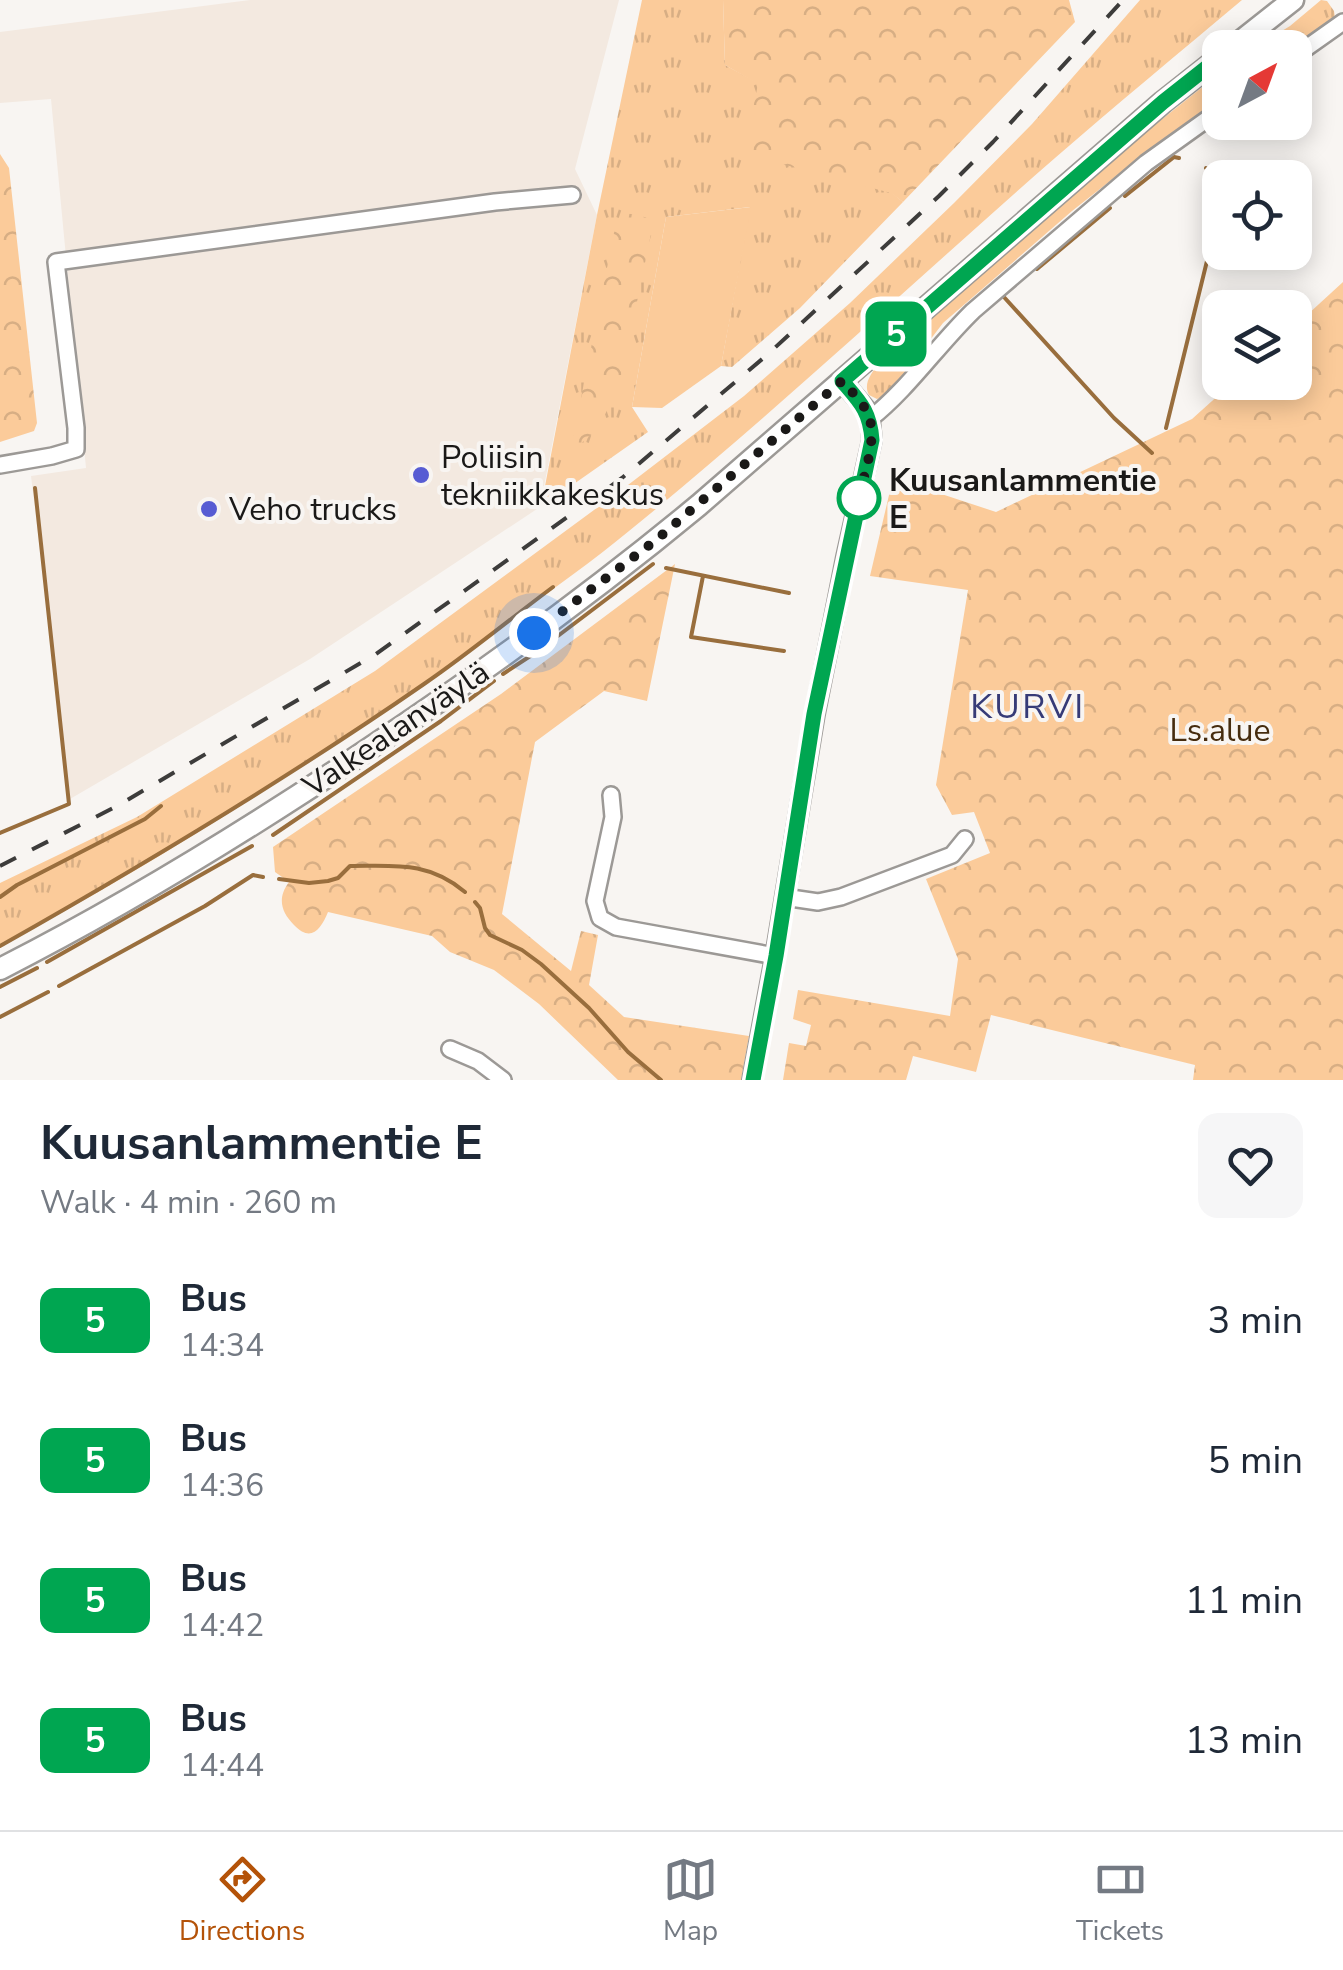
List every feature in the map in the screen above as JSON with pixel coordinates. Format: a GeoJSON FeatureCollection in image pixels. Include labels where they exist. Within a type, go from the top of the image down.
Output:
{"type":"FeatureCollection","features":[{"type":"Feature","properties":{"kind":"main road"},"geometry":{"type":"LineString","coordinates":[[1255,30],[1294,0]]}},
{"type":"Feature","properties":{"kind":"main road","name":"Valkealanväylä"},"geometry":{"type":"LineString","coordinates":[[0,969],[257,823],[520,644],[656,540],[1202,72]]}},
{"type":"Feature","properties":{"kind":"street"},"geometry":{"type":"LineString","coordinates":[[1312,44],[1343,22]]}},
{"type":"Feature","properties":{"kind":"street"},"geometry":{"type":"LineString","coordinates":[[870,420],[890,404],[954,330],[986,300],[1146,163],[1202,123]]}},
{"type":"Feature","properties":{"kind":"street"},"geometry":{"type":"LineString","coordinates":[[0,465],[76,449],[56,262],[572,195]]}},
{"type":"Feature","properties":{"kind":"street"},"geometry":{"type":"LineString","coordinates":[[752,1080],[814,714],[872,440],[865,408],[842,381]]}},
{"type":"Feature","properties":{"kind":"street"},"geometry":{"type":"LineString","coordinates":[[611,796],[613,817],[595,900],[600,918],[616,927],[776,956]]}},
{"type":"Feature","properties":{"kind":"street"},"geometry":{"type":"LineString","coordinates":[[784,898],[818,902],[841,898],[952,854],[964,839]]}},
{"type":"Feature","properties":{"kind":"street"},"geometry":{"type":"LineString","coordinates":[[450,1049],[478,1062],[496,1078]]}},
{"type":"Feature","properties":{"kind":"shaded area"},"geometry":{"type":"Polygon","coordinates":[[[250,0],[619,0],[575,169],[597,215],[540,507],[310,659],[70,799],[31,476],[86,468],[51,99],[0,103],[0,32],[250,0]]]}},
{"type":"Feature","properties":{"kind":"green space"},"geometry":{"type":"Polygon","coordinates":[[[642,0],[723,0],[725,65],[758,83],[903,202],[800,308],[732,367],[721,366],[750,207],[666,217],[632,407],[648,432],[541,507],[597,215],[642,0]]]}},
{"type":"Feature","properties":{"kind":"green space"},"geometry":{"type":"Polygon","coordinates":[[[723,0],[1069,0],[1075,22],[903,202],[891,193],[744,154],[758,84],[725,65],[723,0]]]}},
{"type":"Feature","properties":{"kind":"green space"},"geometry":{"type":"Polygon","coordinates":[[[1140,0],[1242,0],[1055,158],[738,440],[601,553],[328,749],[199,832],[0,947],[0,883],[137,817],[375,671],[628,485],[744,396],[850,303],[1032,124],[1140,0]]]}},
{"type":"Feature","properties":{"kind":"green space"},"geometry":{"type":"Polygon","coordinates":[[[1321,0],[1327,1],[1334,11],[1335,18],[1312,34],[1312,30],[1284,30],[1321,0]]]}},
{"type":"Feature","properties":{"kind":"green space"},"geometry":{"type":"Polygon","coordinates":[[[1202,87],[1202,111],[1072,211],[943,323],[888,395],[877,399],[869,395],[867,383],[879,364],[1202,87]]]}},
{"type":"Feature","properties":{"kind":"green space"},"geometry":{"type":"Polygon","coordinates":[[[0,154],[9,168],[37,423],[34,431],[0,442],[0,154]]]}},
{"type":"Feature","properties":{"kind":"green space"},"geometry":{"type":"Polygon","coordinates":[[[751,207],[721,366],[662,408],[632,407],[666,217],[751,207]]]}},
{"type":"Feature","properties":{"kind":"green space"},"geometry":{"type":"Polygon","coordinates":[[[626,213],[649,218],[653,224],[623,370],[598,429],[571,448],[616,223],[626,213]]]}},
{"type":"Feature","properties":{"kind":"green space","name":"Ls.alue"},"geometry":{"type":"Polygon","coordinates":[[[1343,282],[1343,1080],[1193,1080],[1195,1065],[991,1015],[976,1072],[913,1056],[906,1080],[783,1080],[789,1043],[806,1046],[811,1025],[793,1019],[798,990],[950,1016],[958,959],[926,879],[990,853],[974,812],[952,815],[936,785],[968,590],[870,576],[893,478],[996,512],[1192,419],[1213,400],[1312,400],[1312,310],[1343,282]]]}},
{"type":"Feature","properties":{"kind":"green space"},"geometry":{"type":"Polygon","coordinates":[[[675,564],[647,701],[604,691],[535,742],[502,914],[571,971],[581,931],[598,935],[589,985],[624,1017],[749,1036],[741,1080],[618,1080],[539,1004],[494,970],[450,952],[432,936],[328,912],[315,932],[306,933],[294,925],[282,905],[289,882],[275,872],[273,847],[501,694],[675,564]]]}},
{"type":"Feature","properties":{"kind":"waterway"},"geometry":{"type":"LineString","coordinates":[[1125,196],[1174,157],[1179,158]]}},
{"type":"Feature","properties":{"kind":"waterway"},"geometry":{"type":"LineString","coordinates":[[1037,269],[1110,208]]}},
{"type":"Feature","properties":{"kind":"waterway"},"geometry":{"type":"LineString","coordinates":[[1166,428],[1205,270]]}},
{"type":"Feature","properties":{"kind":"waterway"},"geometry":{"type":"LineString","coordinates":[[1003,296],[1114,418],[1152,453]]}},
{"type":"Feature","properties":{"kind":"waterway"},"geometry":{"type":"LineString","coordinates":[[0,833],[69,804],[35,488]]}},
{"type":"Feature","properties":{"kind":"waterway"},"geometry":{"type":"LineString","coordinates":[[503,674],[653,564]]}},
{"type":"Feature","properties":{"kind":"waterway"},"geometry":{"type":"LineString","coordinates":[[666,568],[789,593]]}},
{"type":"Feature","properties":{"kind":"waterway"},"geometry":{"type":"LineString","coordinates":[[703,576],[691,637],[784,651]]}},
{"type":"Feature","properties":{"kind":"waterway"},"geometry":{"type":"LineString","coordinates":[[0,946],[268,787],[440,673],[553,587]]}},
{"type":"Feature","properties":{"kind":"waterway"},"geometry":{"type":"LineString","coordinates":[[273,835],[494,681]]}},
{"type":"Feature","properties":{"kind":"waterway"},"geometry":{"type":"LineString","coordinates":[[0,897],[145,819],[161,806]]}},
{"type":"Feature","properties":{"kind":"waterway"},"geometry":{"type":"LineString","coordinates":[[47,962],[252,846]]}},
{"type":"Feature","properties":{"kind":"waterway"},"geometry":{"type":"LineString","coordinates":[[279,879],[328,881],[338,878],[350,866],[396,866],[438,875],[465,892]]}},
{"type":"Feature","properties":{"kind":"waterway"},"geometry":{"type":"LineString","coordinates":[[59,986],[205,906],[253,875],[263,877]]}},
{"type":"Feature","properties":{"kind":"waterway"},"geometry":{"type":"LineString","coordinates":[[475,902],[490,935],[541,964],[661,1080]]}},
{"type":"Feature","properties":{"kind":"waterway"},"geometry":{"type":"LineString","coordinates":[[0,987],[37,968]]}},
{"type":"Feature","properties":{"kind":"waterway"},"geometry":{"type":"LineString","coordinates":[[0,1017],[48,992]]}},
{"type":"Feature","properties":{"kind":"railway"},"geometry":{"type":"LineString","coordinates":[[0,866],[117,806],[376,654],[622,478],[767,355],[939,196],[1123,0]]}},
{"type":"Feature","properties":{"kind":"bus line","name":"5"},"geometry":{"type":"LineString","coordinates":[[753,1080],[814,714],[872,440],[865,408],[842,381],[1202,71]]}},
{"type":"Feature","properties":{"kind":"place","name":"Poliisin tekniikkakeskus"},"geometry":{"type":"Point","coordinates":[421,475]}},
{"type":"Feature","properties":{"kind":"place","name":"Kuusanlammentie E"},"geometry":{"type":"Point","coordinates":[859,498]}},
{"type":"Feature","properties":{"kind":"place","name":"Veho trucks"},"geometry":{"type":"Point","coordinates":[209,509]}},
{"type":"Feature","properties":{"kind":"district","name":"KURVI"},"geometry":{"type":"Point","coordinates":[1028,706]}},
{"type":"Feature","properties":{"kind":"route"},"geometry":{"type":"LineString","coordinates":[[534,633],[699,505],[842,381],[870,420],[872,440],[859,498]]}}]}
